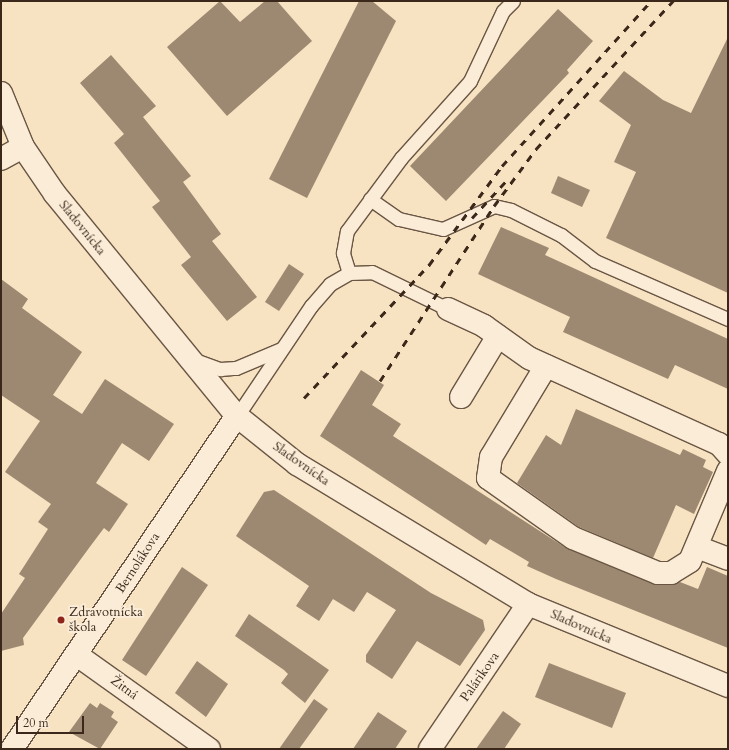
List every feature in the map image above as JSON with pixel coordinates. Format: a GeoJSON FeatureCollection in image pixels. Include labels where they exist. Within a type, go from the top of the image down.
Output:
{"type":"FeatureCollection","features":[{"type":"Feature","properties":{"kind":"street","name":"Sladovnícka"},"geometry":{"type":"LineString","coordinates":[[1,93],[23,147],[55,194],[179,349],[237,416],[297,464],[528,604],[728,686]]}},
{"type":"Feature","properties":{"kind":"street"},"geometry":{"type":"LineString","coordinates":[[1,159],[23,147]]}},
{"type":"Feature","properties":{"kind":"street"},"geometry":{"type":"LineString","coordinates":[[448,309],[498,336],[546,366],[719,444],[728,454]]}},
{"type":"Feature","properties":{"kind":"street"},"geometry":{"type":"LineString","coordinates":[[461,396],[498,336]]}},
{"type":"Feature","properties":{"kind":"street"},"geometry":{"type":"LineString","coordinates":[[546,366],[491,457],[488,478],[494,485],[573,538],[658,573],[682,568],[697,547],[728,471]]}},
{"type":"Feature","properties":{"kind":"street","name":"Bernolákova"},"geometry":{"type":"LineString","coordinates":[[12,749],[77,655],[237,416]]}},
{"type":"Feature","properties":{"kind":"street"},"geometry":{"type":"LineString","coordinates":[[697,547],[728,559]]}},
{"type":"Feature","properties":{"kind":"street","name":"Palárikova"},"geometry":{"type":"LineString","coordinates":[[430,749],[528,604]]}},
{"type":"Feature","properties":{"kind":"street","name":"Žitná"},"geometry":{"type":"LineString","coordinates":[[77,655],[209,749]]}},
{"type":"Feature","properties":{"kind":"lane"},"geometry":{"type":"LineString","coordinates":[[349,273],[343,242],[370,199],[401,158],[470,81],[503,11],[513,1]]}},
{"type":"Feature","properties":{"kind":"lane"},"geometry":{"type":"LineString","coordinates":[[370,199],[399,218],[443,229],[494,206],[511,210],[561,236],[595,261],[728,319]]}},
{"type":"Feature","properties":{"kind":"lane"},"geometry":{"type":"LineString","coordinates":[[237,416],[283,348],[330,284],[349,273],[372,272],[448,309]]}},
{"type":"Feature","properties":{"kind":"lane"},"geometry":{"type":"LineString","coordinates":[[179,349],[201,364],[220,369],[236,368],[283,348]]}},
{"type":"Feature","properties":{"kind":"building"},"geometry":{"type":"Polygon","coordinates":[[[220,1],[240,22],[265,1],[277,1],[312,41],[227,116],[167,47],[220,1]]]}},
{"type":"Feature","properties":{"kind":"building"},"geometry":{"type":"Polygon","coordinates":[[[359,1],[372,1],[396,21],[307,198],[269,179],[359,1]]]}},
{"type":"Feature","properties":{"kind":"building"},"geometry":{"type":"Polygon","coordinates":[[[558,9],[593,41],[567,70],[569,73],[446,201],[410,166],[558,9]]]}},
{"type":"Feature","properties":{"kind":"building"},"geometry":{"type":"Polygon","coordinates":[[[728,37],[728,293],[606,238],[636,172],[614,162],[631,125],[599,101],[624,71],[663,100],[691,113],[728,37]]]}},
{"type":"Feature","properties":{"kind":"building"},"geometry":{"type":"Polygon","coordinates":[[[111,55],[156,106],[143,117],[191,176],[183,182],[221,234],[212,241],[257,297],[227,321],[181,265],[191,257],[152,207],[160,201],[114,143],[124,134],[80,83],[111,55]]]}},
{"type":"Feature","properties":{"kind":"building"},"geometry":{"type":"Polygon","coordinates":[[[558,176],[590,190],[582,207],[551,193],[558,176]]]}},
{"type":"Feature","properties":{"kind":"building"},"geometry":{"type":"Polygon","coordinates":[[[501,227],[549,248],[545,255],[728,339],[728,389],[675,365],[668,379],[563,332],[570,317],[478,274],[501,227]]]}},
{"type":"Feature","properties":{"kind":"building"},"geometry":{"type":"Polygon","coordinates":[[[289,264],[304,274],[279,311],[265,302],[289,264]]]}},
{"type":"Feature","properties":{"kind":"building"},"geometry":{"type":"Polygon","coordinates":[[[1,279],[28,299],[22,308],[82,352],[53,395],[82,414],[105,379],[174,424],[149,461],[122,443],[96,483],[128,504],[109,532],[104,528],[89,548],[23,638],[24,645],[1,651],[1,614],[25,578],[19,574],[48,529],[38,522],[51,504],[5,472],[40,421],[1,395],[1,279]]]}},
{"type":"Feature","properties":{"kind":"building"},"geometry":{"type":"Polygon","coordinates":[[[361,370],[384,385],[372,405],[401,424],[393,436],[566,548],[658,585],[680,582],[698,589],[707,567],[728,576],[728,648],[527,566],[529,562],[490,539],[486,545],[320,436],[361,370]]]}},
{"type":"Feature","properties":{"kind":"building"},"geometry":{"type":"Polygon","coordinates":[[[576,409],[680,455],[683,449],[706,460],[703,467],[713,472],[694,514],[676,505],[653,558],[579,527],[517,483],[546,435],[561,445],[576,409]]]}},
{"type":"Feature","properties":{"kind":"building"},"geometry":{"type":"Polygon","coordinates":[[[274,490],[431,593],[483,620],[485,630],[460,666],[417,641],[392,679],[366,662],[366,655],[396,610],[367,592],[354,612],[333,599],[319,621],[296,606],[309,586],[236,536],[264,492],[274,490]]]}},
{"type":"Feature","properties":{"kind":"building"},"geometry":{"type":"Polygon","coordinates":[[[182,567],[208,585],[146,676],[122,660],[182,567]]]}},
{"type":"Feature","properties":{"kind":"building"},"geometry":{"type":"Polygon","coordinates":[[[249,614],[329,670],[305,703],[281,683],[288,674],[284,670],[235,636],[249,614]]]}},
{"type":"Feature","properties":{"kind":"building"},"geometry":{"type":"Polygon","coordinates":[[[197,661],[228,684],[206,717],[175,693],[197,661]]]}},
{"type":"Feature","properties":{"kind":"building"},"geometry":{"type":"Polygon","coordinates":[[[549,663],[626,693],[612,728],[535,697],[549,663]]]}},
{"type":"Feature","properties":{"kind":"building"},"geometry":{"type":"Polygon","coordinates":[[[314,699],[328,709],[299,749],[279,749],[314,699]]]}},
{"type":"Feature","properties":{"kind":"building"},"geometry":{"type":"Polygon","coordinates":[[[90,703],[97,708],[100,703],[114,712],[111,717],[118,722],[100,749],[69,732],[90,703]]]}},
{"type":"Feature","properties":{"kind":"building"},"geometry":{"type":"Polygon","coordinates":[[[503,711],[521,724],[504,749],[476,749],[503,711]]]}},
{"type":"Feature","properties":{"kind":"building"},"geometry":{"type":"Polygon","coordinates":[[[378,712],[407,731],[395,749],[353,749],[378,712]]]}},
{"type":"Feature","properties":{"kind":"railway"},"geometry":{"type":"LineString","coordinates":[[304,398],[429,265],[502,166],[651,1]]}},
{"type":"Feature","properties":{"kind":"railway"},"geometry":{"type":"LineString","coordinates":[[380,381],[494,206],[536,149],[673,1]]}},
{"type":"Feature","properties":{"kind":"railway"},"geometry":{"type":"LineString","coordinates":[[472,218],[508,179]]}},
{"type":"Feature","properties":{"kind":"place","name":"Zdravotnícka škola"},"geometry":{"type":"Point","coordinates":[61,620]}}]}
